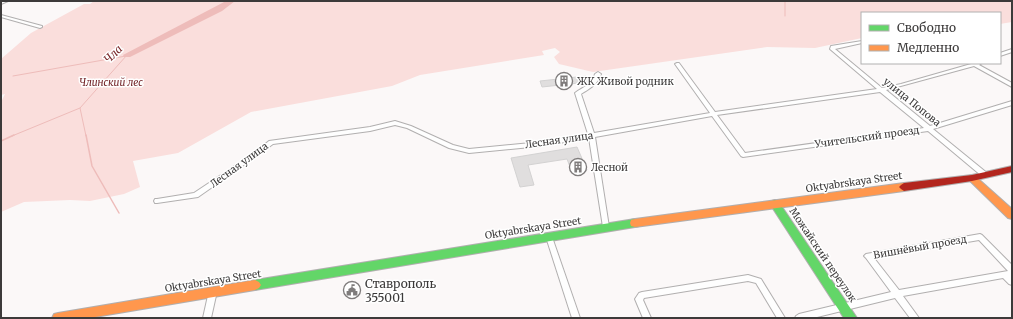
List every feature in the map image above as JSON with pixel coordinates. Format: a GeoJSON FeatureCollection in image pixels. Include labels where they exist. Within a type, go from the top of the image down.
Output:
{"type":"FeatureCollection","features":[{"type":"Feature","properties":{"kind":"main road","name":"Oktyabrskaya Street"},"geometry":{"type":"LineString","coordinates":[[58,318],[606,227],[972,178],[1012,169]]}},
{"type":"Feature","properties":{"kind":"main road"},"geometry":{"type":"LineString","coordinates":[[972,178],[1012,215]]}},
{"type":"Feature","properties":{"kind":"main road","name":"Можайский переулок"},"geometry":{"type":"LineString","coordinates":[[775,204],[851,318]]}},
{"type":"Feature","properties":{"kind":"street"},"geometry":{"type":"LineString","coordinates":[[1,3],[6,1]]}},
{"type":"Feature","properties":{"kind":"street"},"geometry":{"type":"LineString","coordinates":[[1,16],[40,27]]}},
{"type":"Feature","properties":{"kind":"street","name":"улица Попова"},"geometry":{"type":"LineString","coordinates":[[861,42],[833,47],[832,49],[985,175]]}},
{"type":"Feature","properties":{"kind":"street"},"geometry":{"type":"LineString","coordinates":[[1001,55],[1012,50]]}},
{"type":"Feature","properties":{"kind":"street"},"geometry":{"type":"LineString","coordinates":[[677,64],[714,114]]}},
{"type":"Feature","properties":{"kind":"street"},"geometry":{"type":"LineString","coordinates":[[975,64],[1012,86]]}},
{"type":"Feature","properties":{"kind":"street","name":"Лесная улица"},"geometry":{"type":"LineString","coordinates":[[157,201],[196,195],[271,142],[370,130],[390,124],[402,124],[451,147],[468,152],[541,144],[714,114],[902,86],[975,64]]}},
{"type":"Feature","properties":{"kind":"street"},"geometry":{"type":"LineString","coordinates":[[598,74],[598,78],[593,83],[578,93],[592,136],[606,227]]}},
{"type":"Feature","properties":{"kind":"street","name":"Учительский проезд"},"geometry":{"type":"LineString","coordinates":[[714,114],[744,155],[928,129],[1012,103]]}},
{"type":"Feature","properties":{"kind":"street"},"geometry":{"type":"LineString","coordinates":[[549,236],[576,318]]}},
{"type":"Feature","properties":{"kind":"street","name":"Вишнёвый проезд"},"geometry":{"type":"LineString","coordinates":[[915,318],[868,256],[980,237],[1012,270]]}},
{"type":"Feature","properties":{"kind":"street"},"geometry":{"type":"LineString","coordinates":[[799,318],[897,294],[1008,274],[1012,282]]}},
{"type":"Feature","properties":{"kind":"street"},"geometry":{"type":"LineString","coordinates":[[648,318],[639,299],[642,295],[748,278],[758,281],[781,318]]}},
{"type":"Feature","properties":{"kind":"street"},"geometry":{"type":"LineString","coordinates":[[207,318],[213,292]]}},
{"type":"Feature","properties":{"kind":"green space","name":"Члинский лес"},"geometry":{"type":"Polygon","coordinates":[[[94,1],[1012,1],[1012,22],[1001,24],[1001,12],[861,12],[861,38],[815,48],[767,47],[593,72],[559,64],[554,57],[560,52],[555,48],[542,51],[544,55],[420,75],[392,86],[251,112],[178,153],[133,161],[140,187],[124,194],[90,201],[70,200],[24,202],[1,212],[1,102],[5,94],[1,95],[1,59],[31,33],[84,4],[90,4],[94,1]]]}},
{"type":"Feature","properties":{"kind":"building","name":"ЖК Живой родник"},"geometry":{"type":"Polygon","coordinates":[[[586,76],[588,82],[542,87],[540,81],[586,76]]]}},
{"type":"Feature","properties":{"kind":"building","name":"Лесной"},"geometry":{"type":"Polygon","coordinates":[[[577,147],[587,170],[572,172],[567,159],[528,165],[534,185],[520,187],[511,158],[577,147]]]}},
{"type":"Feature","properties":{"kind":"waterway","name":"Чла"},"geometry":{"type":"LineString","coordinates":[[127,55],[219,9],[231,1]]}},
{"type":"Feature","properties":{"kind":"waterway"},"geometry":{"type":"LineString","coordinates":[[785,1],[785,16]]}},
{"type":"Feature","properties":{"kind":"waterway","name":"Чла"},"geometry":{"type":"LineString","coordinates":[[80,108],[127,55]]}},
{"type":"Feature","properties":{"kind":"waterway"},"geometry":{"type":"LineString","coordinates":[[13,76],[126,56]]}},
{"type":"Feature","properties":{"kind":"waterway"},"geometry":{"type":"LineString","coordinates":[[12,136],[80,108]]}},
{"type":"Feature","properties":{"kind":"waterway","name":"Чла"},"geometry":{"type":"LineString","coordinates":[[80,108],[86,136]]}},
{"type":"Feature","properties":{"kind":"waterway"},"geometry":{"type":"LineString","coordinates":[[1,141],[14,135]]}},
{"type":"Feature","properties":{"kind":"waterway","name":"Чла"},"geometry":{"type":"LineString","coordinates":[[86,135],[92,166],[119,213]]}},
{"type":"Feature","properties":{"kind":"traffic: fast"},"geometry":{"type":"LineString","coordinates":[[775,204],[851,318]]}},
{"type":"Feature","properties":{"kind":"traffic: fast"},"geometry":{"type":"LineString","coordinates":[[255,285],[635,223]]}},
{"type":"Feature","properties":{"kind":"traffic: slow"},"geometry":{"type":"LineString","coordinates":[[972,178],[1012,215]]}},
{"type":"Feature","properties":{"kind":"traffic: slow"},"geometry":{"type":"LineString","coordinates":[[635,223],[904,187]]}},
{"type":"Feature","properties":{"kind":"traffic: slow"},"geometry":{"type":"LineString","coordinates":[[58,318],[255,285]]}},
{"type":"Feature","properties":{"kind":"traffic: jam"},"geometry":{"type":"LineString","coordinates":[[904,187],[972,178],[1012,169]]}},
{"type":"Feature","properties":{"kind":"place","name":"ЖК Живой родник"},"geometry":{"type":"Point","coordinates":[564,81]}},
{"type":"Feature","properties":{"kind":"place","name":"Лесной"},"geometry":{"type":"Point","coordinates":[578,167]}},
{"type":"Feature","properties":{"kind":"place","name":"Ставрополь 355001"},"geometry":{"type":"Point","coordinates":[352,290]}}]}
